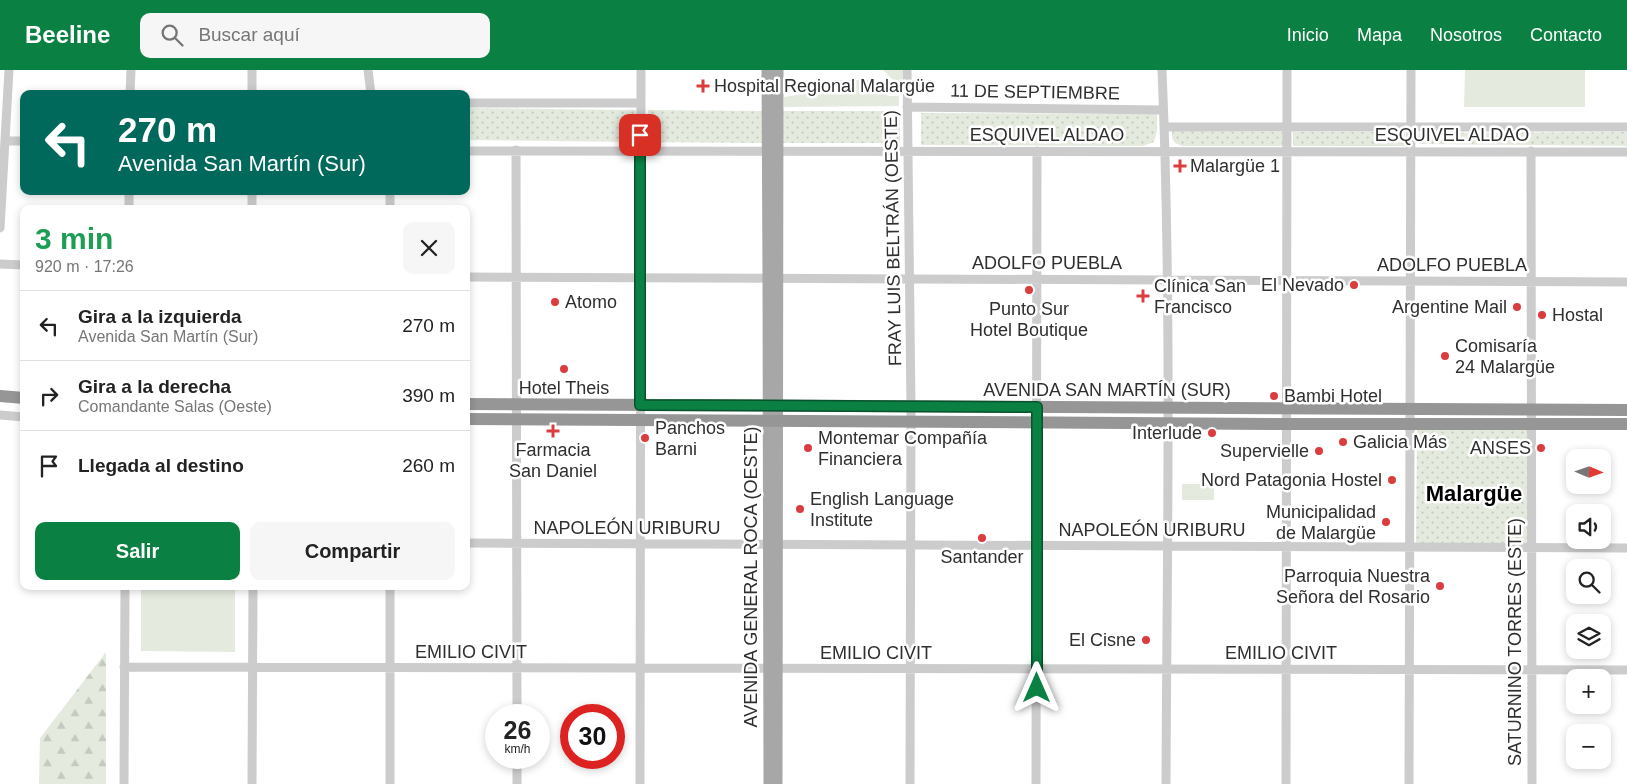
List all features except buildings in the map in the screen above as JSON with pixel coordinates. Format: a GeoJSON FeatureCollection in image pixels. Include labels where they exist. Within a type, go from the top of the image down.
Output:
{"type":"FeatureCollection","features":[{"type":"Feature","properties":{"kind":"highway"},"geometry":{"type":"LineString","coordinates":[[0,396],[20,398]]}},
{"type":"Feature","properties":{"kind":"highway","name":"AVENIDA SAN MARTÍN (SUR)"},"geometry":{"type":"LineString","coordinates":[[470,404],[1627,410]]}},
{"type":"Feature","properties":{"kind":"highway","name":"AVENIDA SAN MARTÍN (SUR)"},"geometry":{"type":"LineString","coordinates":[[470,419],[1627,424]]}},
{"type":"Feature","properties":{"kind":"main road","name":"AVENIDA GENERAL ROCA (OESTE)"},"geometry":{"type":"LineString","coordinates":[[766,70],[772,151],[773,278],[773,669],[769,784]]}},
{"type":"Feature","properties":{"kind":"main road","name":"AVENIDA GENERAL ROCA (OESTE)"},"geometry":{"type":"LineString","coordinates":[[772,151],[778,70]]}},
{"type":"Feature","properties":{"kind":"main road"},"geometry":{"type":"LineString","coordinates":[[773,669],[777,784]]}},
{"type":"Feature","properties":{"kind":"street"},"geometry":{"type":"LineString","coordinates":[[0,228],[9,70]]}},
{"type":"Feature","properties":{"kind":"street"},"geometry":{"type":"LineString","coordinates":[[130,90],[131,70]]}},
{"type":"Feature","properties":{"kind":"street"},"geometry":{"type":"LineString","coordinates":[[252,70],[252,90]]}},
{"type":"Feature","properties":{"kind":"street"},"geometry":{"type":"LineString","coordinates":[[368,70],[370,90]]}},
{"type":"Feature","properties":{"kind":"street"},"geometry":{"type":"LineString","coordinates":[[640,784],[641,70]]}},
{"type":"Feature","properties":{"kind":"street","name":"FRAY LUIS BELTRÁN (OESTE)"},"geometry":{"type":"LineString","coordinates":[[907,70],[911,406],[910,784]]}},
{"type":"Feature","properties":{"kind":"street"},"geometry":{"type":"LineString","coordinates":[[1162,70],[1165,151],[1167,408],[1166,784]]}},
{"type":"Feature","properties":{"kind":"street"},"geometry":{"type":"LineString","coordinates":[[1286,784],[1287,70]]}},
{"type":"Feature","properties":{"kind":"street"},"geometry":{"type":"LineString","coordinates":[[1409,784],[1411,70]]}},
{"type":"Feature","properties":{"kind":"street"},"geometry":{"type":"LineString","coordinates":[[470,102],[641,103]]}},
{"type":"Feature","properties":{"kind":"street","name":"11 DE SEPTIEMBRE"},"geometry":{"type":"LineString","coordinates":[[907,107],[1163,110]]}},
{"type":"Feature","properties":{"kind":"street"},"geometry":{"type":"LineString","coordinates":[[1164,127],[1627,127]]}},
{"type":"Feature","properties":{"kind":"street"},"geometry":{"type":"LineString","coordinates":[[5,141],[20,141]]}},
{"type":"Feature","properties":{"kind":"street"},"geometry":{"type":"LineString","coordinates":[[516,150],[517,704]]}},
{"type":"Feature","properties":{"kind":"street","name":"ESQUIVEL ALDAO"},"geometry":{"type":"LineString","coordinates":[[470,151],[1627,152]]}},
{"type":"Feature","properties":{"kind":"street"},"geometry":{"type":"LineString","coordinates":[[1036,784],[1037,151]]}},
{"type":"Feature","properties":{"kind":"street","name":"SATURNINO TORRES (ESTE)"},"geometry":{"type":"LineString","coordinates":[[1531,152],[1532,784]]}},
{"type":"Feature","properties":{"kind":"street"},"geometry":{"type":"LineString","coordinates":[[0,264],[20,265]]}},
{"type":"Feature","properties":{"kind":"street","name":"ADOLFO PUEBLA"},"geometry":{"type":"LineString","coordinates":[[470,277],[1627,282]]}},
{"type":"Feature","properties":{"kind":"street"},"geometry":{"type":"LineString","coordinates":[[0,415],[20,417]]}},
{"type":"Feature","properties":{"kind":"street","name":"NAPOLEÓN URIBURU"},"geometry":{"type":"LineString","coordinates":[[470,543],[1627,548]]}},
{"type":"Feature","properties":{"kind":"street"},"geometry":{"type":"LineString","coordinates":[[124,784],[125,590]]}},
{"type":"Feature","properties":{"kind":"street"},"geometry":{"type":"LineString","coordinates":[[252,784],[253,590]]}},
{"type":"Feature","properties":{"kind":"street"},"geometry":{"type":"LineString","coordinates":[[390,590],[390,784]]}},
{"type":"Feature","properties":{"kind":"street","name":"EMILIO CIVIT"},"geometry":{"type":"LineString","coordinates":[[124,667],[1627,670]]}},
{"type":"Feature","properties":{"kind":"street"},"geometry":{"type":"LineString","coordinates":[[517,769],[517,784]]}},
{"type":"Feature","properties":{"kind":"green space"},"geometry":{"type":"Polygon","coordinates":[[[883,70],[902,70],[902,81],[893,80],[883,70]]]}},
{"type":"Feature","properties":{"kind":"green space"},"geometry":{"type":"Polygon","coordinates":[[[1465,70],[1585,70],[1585,107],[1464,107],[1465,70]]]}},
{"type":"Feature","properties":{"kind":"green space"},"geometry":{"type":"Polygon","coordinates":[[[827,80],[870,80],[888,96],[899,96],[899,106],[784,107],[784,97],[808,93],[827,80]]]}},
{"type":"Feature","properties":{"kind":"green space"},"geometry":{"type":"Polygon","coordinates":[[[470,108],[636,110],[635,142],[470,140],[470,108]]]}},
{"type":"Feature","properties":{"kind":"green space"},"geometry":{"type":"Polygon","coordinates":[[[648,110],[764,111],[764,143],[648,142],[648,110]]]}},
{"type":"Feature","properties":{"kind":"green space"},"geometry":{"type":"Polygon","coordinates":[[[783,111],[900,111],[900,143],[783,143],[783,111]]]}},
{"type":"Feature","properties":{"kind":"green space"},"geometry":{"type":"Polygon","coordinates":[[[921,113],[1157,114],[1157,131],[1154,142],[1143,146],[921,145],[921,113]]]}},
{"type":"Feature","properties":{"kind":"green space"},"geometry":{"type":"Polygon","coordinates":[[[1172,131],[1283,132],[1283,146],[1182,146],[1175,143],[1172,138],[1172,131]]]}},
{"type":"Feature","properties":{"kind":"green space"},"geometry":{"type":"Polygon","coordinates":[[[1293,132],[1405,132],[1405,146],[1293,146],[1293,132]]]}},
{"type":"Feature","properties":{"kind":"green space"},"geometry":{"type":"Polygon","coordinates":[[[1627,132],[1627,146],[1419,144],[1418,133],[1627,132]]]}},
{"type":"Feature","properties":{"kind":"green space"},"geometry":{"type":"Polygon","coordinates":[[[1417,429],[1528,430],[1528,543],[1416,543],[1417,429]]]}},
{"type":"Feature","properties":{"kind":"green space"},"geometry":{"type":"Polygon","coordinates":[[[1182,484],[1214,484],[1214,500],[1182,500],[1182,484]]]}},
{"type":"Feature","properties":{"kind":"green space"},"geometry":{"type":"Polygon","coordinates":[[[141,590],[235,590],[235,652],[141,651],[141,590]]]}},
{"type":"Feature","properties":{"kind":"green space"},"geometry":{"type":"Polygon","coordinates":[[[106,652],[106,784],[39,784],[40,738],[106,652]]]}},
{"type":"Feature","properties":{"kind":"place","name":"Hospital Regional Malargüe"},"geometry":{"type":"Point","coordinates":[703,86]}},
{"type":"Feature","properties":{"kind":"place","name":"Malargüe 1"},"geometry":{"type":"Point","coordinates":[1180,166]}},
{"type":"Feature","properties":{"kind":"place","name":"El Nevado"},"geometry":{"type":"Point","coordinates":[1354,285]}},
{"type":"Feature","properties":{"kind":"place","name":"Punto Sur Hotel Boutique"},"geometry":{"type":"Point","coordinates":[1029,290]}},
{"type":"Feature","properties":{"kind":"place","name":"Clínica San Francisco"},"geometry":{"type":"Point","coordinates":[1143,296]}},
{"type":"Feature","properties":{"kind":"place","name":"Atomo"},"geometry":{"type":"Point","coordinates":[555,302]}},
{"type":"Feature","properties":{"kind":"place","name":"Argentine Mail"},"geometry":{"type":"Point","coordinates":[1517,307]}},
{"type":"Feature","properties":{"kind":"place","name":"Hostal"},"geometry":{"type":"Point","coordinates":[1542,315]}},
{"type":"Feature","properties":{"kind":"place","name":"Comisaría 24 Malargüe"},"geometry":{"type":"Point","coordinates":[1445,356]}},
{"type":"Feature","properties":{"kind":"place","name":"Hotel Theis"},"geometry":{"type":"Point","coordinates":[564,369]}},
{"type":"Feature","properties":{"kind":"place","name":"Bambi Hotel"},"geometry":{"type":"Point","coordinates":[1274,396]}},
{"type":"Feature","properties":{"kind":"place","name":"Farmacia San Daniel"},"geometry":{"type":"Point","coordinates":[553,431]}},
{"type":"Feature","properties":{"kind":"place","name":"Interlude"},"geometry":{"type":"Point","coordinates":[1212,433]}},
{"type":"Feature","properties":{"kind":"place","name":"Panchos Barni"},"geometry":{"type":"Point","coordinates":[645,438]}},
{"type":"Feature","properties":{"kind":"place","name":"Galicia Más"},"geometry":{"type":"Point","coordinates":[1343,442]}},
{"type":"Feature","properties":{"kind":"place","name":"Montemar Compañía Financiera"},"geometry":{"type":"Point","coordinates":[808,448]}},
{"type":"Feature","properties":{"kind":"place","name":"ANSES"},"geometry":{"type":"Point","coordinates":[1541,448]}},
{"type":"Feature","properties":{"kind":"place","name":"Supervielle"},"geometry":{"type":"Point","coordinates":[1319,451]}},
{"type":"Feature","properties":{"kind":"place","name":"Nord Patagonia Hostel"},"geometry":{"type":"Point","coordinates":[1392,480]}},
{"type":"Feature","properties":{"kind":"place","name":"English Language Institute"},"geometry":{"type":"Point","coordinates":[800,509]}},
{"type":"Feature","properties":{"kind":"place","name":"Municipalidad de Malargüe"},"geometry":{"type":"Point","coordinates":[1386,522]}},
{"type":"Feature","properties":{"kind":"place","name":"Santander"},"geometry":{"type":"Point","coordinates":[982,538]}},
{"type":"Feature","properties":{"kind":"place","name":"Parroquia Nuestra Señora del Rosario"},"geometry":{"type":"Point","coordinates":[1440,586]}},
{"type":"Feature","properties":{"kind":"place","name":"El Cisne"},"geometry":{"type":"Point","coordinates":[1146,640]}},
{"type":"Feature","properties":{"kind":"district","name":"Malargüe"},"geometry":{"type":"Point","coordinates":[1474,493]}},
{"type":"Feature","properties":{"kind":"route"},"geometry":{"type":"LineString","coordinates":[[640,135],[640,405],[1037,407],[1037,688]]}}]}
